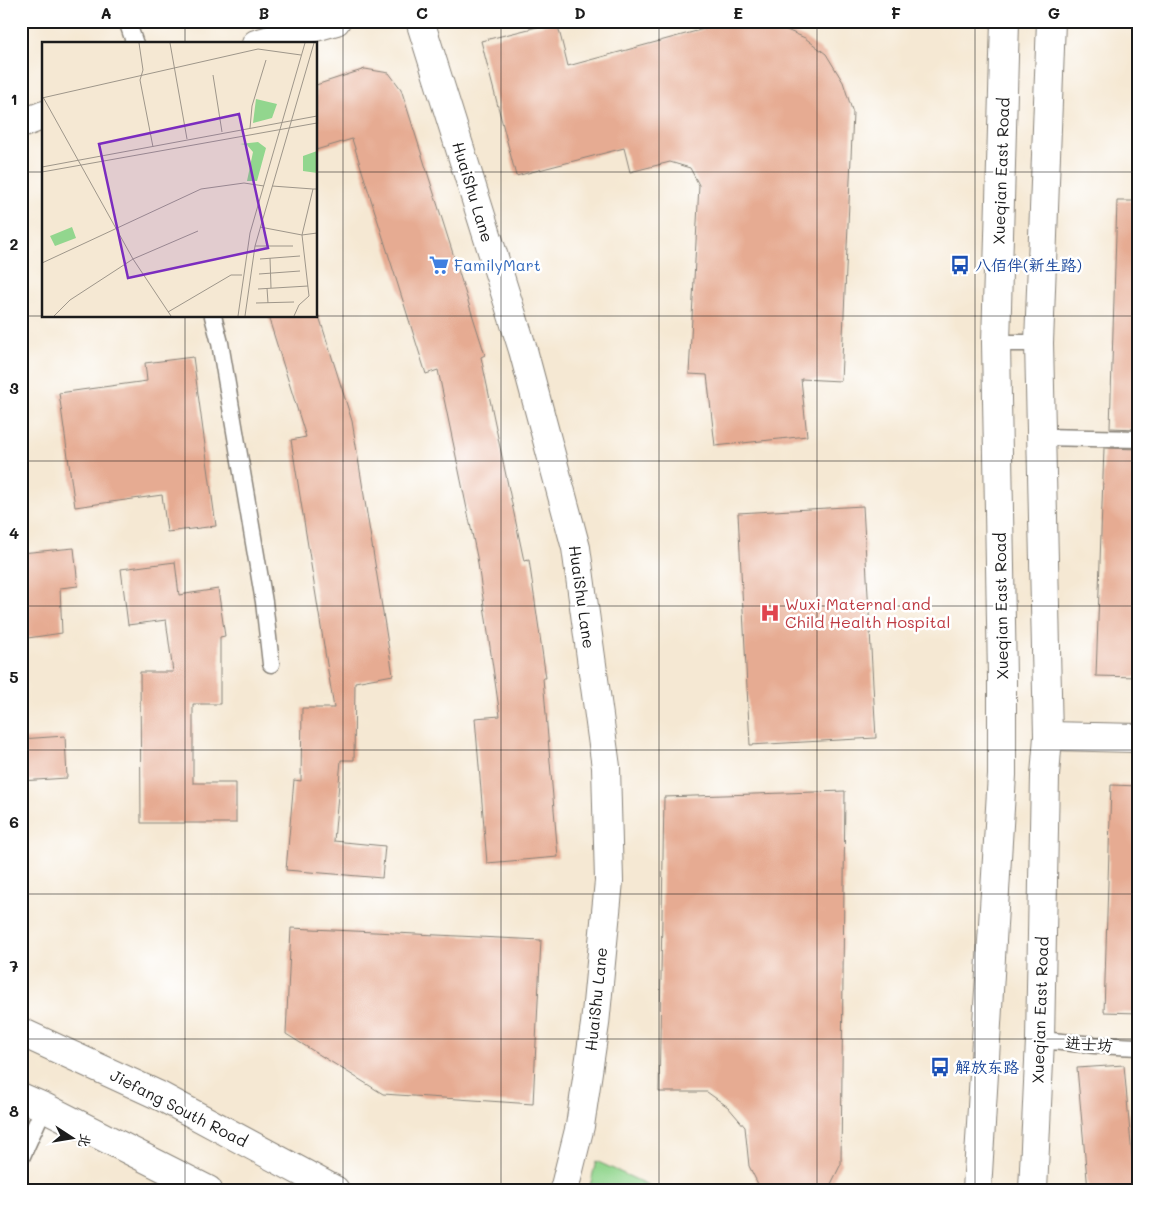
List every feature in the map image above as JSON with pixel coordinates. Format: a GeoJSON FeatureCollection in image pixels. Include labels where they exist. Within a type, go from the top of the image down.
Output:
{"type":"FeatureCollection","features":[{"type":"Feature","properties":{"kind":"main road"},"geometry":{"type":"LineString","coordinates":[[263,42],[336,21]]}},
{"type":"Feature","properties":{"kind":"main road","name":"HuaiShu Lane"},"geometry":{"type":"LineString","coordinates":[[420,21],[523,350],[576,548],[606,767],[609,881],[595,1024],[580,1126],[564,1190]]}},
{"type":"Feature","properties":{"kind":"main road","name":"Xueqian East Road"},"geometry":{"type":"LineString","coordinates":[[978,1190],[1002,775],[996,343],[1005,21]]}},
{"type":"Feature","properties":{"kind":"main road","name":"Xueqian East Road"},"geometry":{"type":"LineString","coordinates":[[1033,1190],[1040,1040],[1048,736],[1040,343],[1051,21]]}},
{"type":"Feature","properties":{"kind":"main road"},"geometry":{"type":"LineString","coordinates":[[21,124],[42,116]]}},
{"type":"Feature","properties":{"kind":"main road"},"geometry":{"type":"LineString","coordinates":[[1048,736],[1139,738]]}},
{"type":"Feature","properties":{"kind":"main road","name":"Jiefang South Road"},"geometry":{"type":"LineString","coordinates":[[21,1032],[160,1096],[335,1190]]}},
{"type":"Feature","properties":{"kind":"main road"},"geometry":{"type":"LineString","coordinates":[[33,1102],[198,1187]]}},
{"type":"Feature","properties":{"kind":"lane"},"geometry":{"type":"LineString","coordinates":[[126,21],[134,42]]}},
{"type":"Feature","properties":{"kind":"lane"},"geometry":{"type":"LineString","coordinates":[[214,318],[220,343],[264,602],[271,664]]}},
{"type":"Feature","properties":{"kind":"lane"},"geometry":{"type":"LineString","coordinates":[[996,343],[1040,343]]}},
{"type":"Feature","properties":{"kind":"lane"},"geometry":{"type":"LineString","coordinates":[[1041,437],[1139,439]]}},
{"type":"Feature","properties":{"kind":"lane","name":"进士坊"},"geometry":{"type":"LineString","coordinates":[[1040,1040],[1139,1047]]}},
{"type":"Feature","properties":{"kind":"lane"},"geometry":{"type":"LineString","coordinates":[[21,1158],[33,1102]]}},
{"type":"Feature","properties":{"kind":"green space"},"geometry":{"type":"Polygon","coordinates":[[[596,1161],[659,1190],[589,1190],[596,1161]]]}},
{"type":"Feature","properties":{"kind":"building"},"geometry":{"type":"Polygon","coordinates":[[[557,22],[568,66],[726,23],[780,27],[805,38],[826,54],[843,82],[853,113],[841,381],[801,379],[807,436],[715,446],[707,375],[689,374],[699,185],[690,168],[670,162],[630,172],[624,148],[516,176],[481,41],[557,22]]]}},
{"type":"Feature","properties":{"kind":"building"},"geometry":{"type":"Polygon","coordinates":[[[365,69],[389,73],[401,89],[485,355],[481,357],[524,561],[529,560],[546,678],[543,678],[558,857],[487,863],[475,718],[500,716],[477,557],[438,370],[426,374],[352,139],[318,149],[318,84],[365,69]]]}},
{"type":"Feature","properties":{"kind":"building"},"geometry":{"type":"Polygon","coordinates":[[[1117,201],[1139,201],[1139,429],[1110,428],[1117,201]]]}},
{"type":"Feature","properties":{"kind":"building"},"geometry":{"type":"Polygon","coordinates":[[[319,316],[352,421],[393,675],[355,682],[354,760],[341,760],[334,841],[385,846],[382,878],[286,870],[294,780],[301,781],[302,708],[334,708],[291,440],[306,437],[269,318],[318,318],[319,316]]]}},
{"type":"Feature","properties":{"kind":"building"},"geometry":{"type":"Polygon","coordinates":[[[193,357],[216,526],[167,532],[162,495],[75,507],[59,393],[147,381],[145,363],[193,357]]]}},
{"type":"Feature","properties":{"kind":"building"},"geometry":{"type":"Polygon","coordinates":[[[1104,448],[1139,449],[1139,677],[1096,676],[1104,448]]]}},
{"type":"Feature","properties":{"kind":"building"},"geometry":{"type":"Polygon","coordinates":[[[863,506],[876,738],[750,745],[738,513],[863,506]]]}},
{"type":"Feature","properties":{"kind":"building"},"geometry":{"type":"Polygon","coordinates":[[[74,548],[78,586],[60,588],[62,633],[21,639],[21,553],[74,548]]]}},
{"type":"Feature","properties":{"kind":"building"},"geometry":{"type":"Polygon","coordinates":[[[175,562],[179,595],[218,589],[225,636],[220,637],[220,704],[193,704],[193,783],[236,783],[236,823],[141,823],[140,672],[173,672],[166,620],[128,625],[121,569],[175,562]]]}},
{"type":"Feature","properties":{"kind":"building"},"geometry":{"type":"Polygon","coordinates":[[[65,736],[67,778],[21,781],[21,739],[65,736]]]}},
{"type":"Feature","properties":{"kind":"building"},"geometry":{"type":"Polygon","coordinates":[[[1111,785],[1139,786],[1139,1013],[1104,1012],[1111,785]]]}},
{"type":"Feature","properties":{"kind":"building"},"geometry":{"type":"Polygon","coordinates":[[[845,791],[841,1164],[828,1190],[761,1190],[749,1166],[745,1127],[728,1107],[707,1092],[659,1092],[664,797],[845,791]]]}},
{"type":"Feature","properties":{"kind":"building"},"geometry":{"type":"Polygon","coordinates":[[[291,928],[541,940],[533,1104],[383,1094],[286,1034],[291,928]]]}},
{"type":"Feature","properties":{"kind":"building"},"geometry":{"type":"Polygon","coordinates":[[[1124,1065],[1135,1190],[1088,1190],[1077,1068],[1124,1065]]]}},
{"type":"Feature","properties":{"kind":"place","name":"FamilyMart"},"geometry":{"type":"Point","coordinates":[439,265]}},
{"type":"Feature","properties":{"kind":"place","name":"八佰伴(新生路)"},"geometry":{"type":"Point","coordinates":[960,265]}},
{"type":"Feature","properties":{"kind":"place","name":"Wuxi Maternal and Child Health Hospital"},"geometry":{"type":"Point","coordinates":[770,613]}},
{"type":"Feature","properties":{"kind":"place","name":"解放东路"},"geometry":{"type":"Point","coordinates":[940,1067]}}]}
